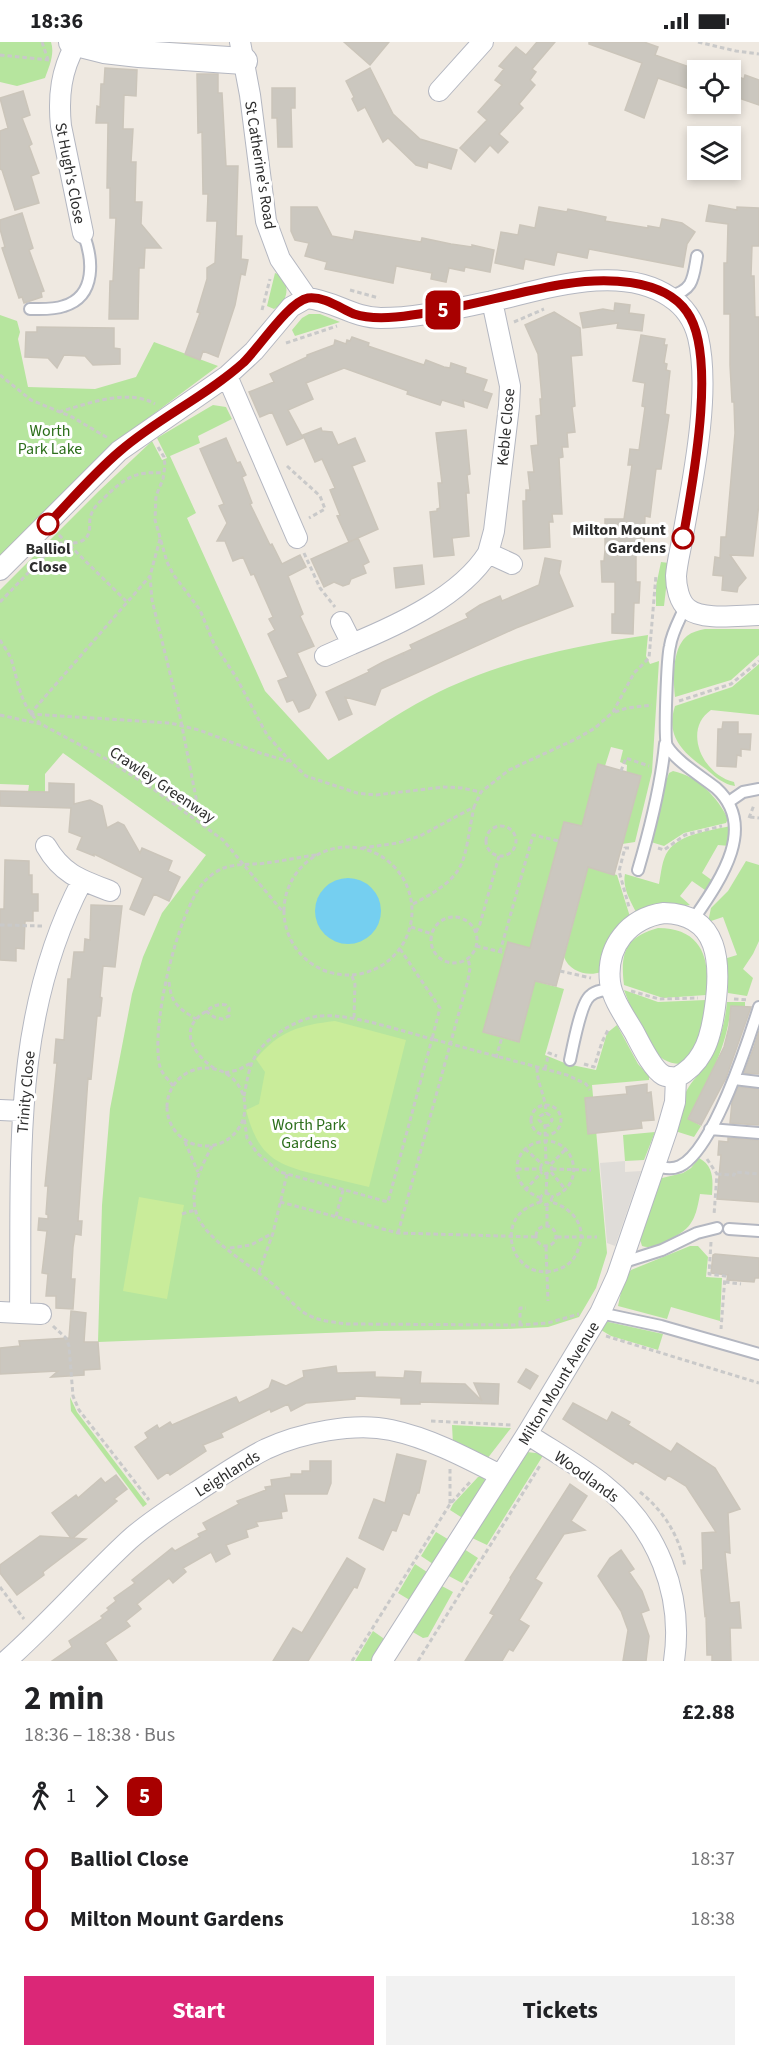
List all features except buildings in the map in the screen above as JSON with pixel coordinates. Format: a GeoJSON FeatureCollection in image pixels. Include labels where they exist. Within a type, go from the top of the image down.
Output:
{"type":"FeatureCollection","features":[{"type":"Feature","properties":{"kind":"street"},"geometry":{"type":"LineString","coordinates":[[439,91],[483,42]]}},
{"type":"Feature","properties":{"kind":"street"},"geometry":{"type":"LineString","coordinates":[[66,52],[139,54],[242,51]]}},
{"type":"Feature","properties":{"kind":"street","name":"St Catherine's Road"},"geometry":{"type":"LineString","coordinates":[[242,51],[266,221],[280,259],[307,298]]}},
{"type":"Feature","properties":{"kind":"street","name":"St Hugh's Close"},"geometry":{"type":"LineString","coordinates":[[66,52],[59,109],[83,232]]}},
{"type":"Feature","properties":{"kind":"street"},"geometry":{"type":"LineString","coordinates":[[0,570],[119,451],[227,376],[254,351],[291,307],[307,298],[324,300],[366,317],[412,315],[492,301],[565,284],[604,280],[640,284],[670,296],[687,312],[697,336],[703,378],[688,507],[676,576],[679,594],[685,607],[693,613],[704,616],[759,615]]}},
{"type":"Feature","properties":{"kind":"street","name":"Keble Close"},"geometry":{"type":"LineString","coordinates":[[325,656],[381,632],[439,599],[480,566],[488,553],[494,531],[510,386],[492,301]]}},
{"type":"Feature","properties":{"kind":"street"},"geometry":{"type":"LineString","coordinates":[[227,376],[297,538]]}},
{"type":"Feature","properties":{"kind":"street"},"geometry":{"type":"LineString","coordinates":[[488,553],[512,564]]}},
{"type":"Feature","properties":{"kind":"street"},"geometry":{"type":"LineString","coordinates":[[341,622],[352,644]]}},
{"type":"Feature","properties":{"kind":"street"},"geometry":{"type":"LineString","coordinates":[[46,846],[59,866],[82,881],[110,891]]}},
{"type":"Feature","properties":{"kind":"street","name":"Trinity Close"},"geometry":{"type":"LineString","coordinates":[[20,1313],[22,1111],[28,1049],[35,1011],[59,929],[82,881]]}},
{"type":"Feature","properties":{"kind":"street"},"geometry":{"type":"LineString","coordinates":[[678,914],[693,920],[704,929],[717,956],[716,998],[703,1052],[686,1072],[676,1078],[662,1074],[649,1059],[611,986],[611,964],[615,946],[636,922],[648,915],[678,914]]}},
{"type":"Feature","properties":{"kind":"street","name":"Milton Mount Avenue"},"geometry":{"type":"LineString","coordinates":[[382,1661],[517,1431],[595,1321],[621,1263],[675,1102],[676,1078]]}},
{"type":"Feature","properties":{"kind":"street"},"geometry":{"type":"LineString","coordinates":[[0,1110],[22,1111]]}},
{"type":"Feature","properties":{"kind":"street"},"geometry":{"type":"LineString","coordinates":[[0,1312],[41,1314]]}},
{"type":"Feature","properties":{"kind":"street","name":"Leighlands"},"geometry":{"type":"LineString","coordinates":[[6,1661],[36,1635],[130,1539],[160,1515],[267,1449],[300,1437],[349,1428],[390,1430],[428,1440],[492,1471]]}},
{"type":"Feature","properties":{"kind":"street","name":"Woodlands"},"geometry":{"type":"LineString","coordinates":[[517,1431],[550,1449],[605,1486],[628,1507],[650,1538],[668,1578],[675,1604],[674,1661]]}},
{"type":"Feature","properties":{"kind":"lane"},"geometry":{"type":"LineString","coordinates":[[30,309],[65,306],[77,299],[88,286],[91,265],[89,249],[83,232]]}},
{"type":"Feature","properties":{"kind":"lane"},"geometry":{"type":"LineString","coordinates":[[670,296],[682,293],[692,284],[697,256]]}},
{"type":"Feature","properties":{"kind":"lane"},"geometry":{"type":"LineString","coordinates":[[638,870],[662,770],[670,645],[685,607]]}},
{"type":"Feature","properties":{"kind":"lane"},"geometry":{"type":"LineString","coordinates":[[665,744],[675,758],[730,801],[738,821],[737,843],[733,858],[693,920]]}},
{"type":"Feature","properties":{"kind":"lane"},"geometry":{"type":"LineString","coordinates":[[730,801],[743,792],[759,789]]}},
{"type":"Feature","properties":{"kind":"lane"},"geometry":{"type":"LineString","coordinates":[[570,1060],[584,1004],[589,996],[611,986]]}},
{"type":"Feature","properties":{"kind":"lane"},"geometry":{"type":"LineString","coordinates":[[653,1165],[678,1168],[687,1162],[696,1151],[710,1129],[755,1032],[759,1007]]}},
{"type":"Feature","properties":{"kind":"lane"},"geometry":{"type":"LineString","coordinates":[[734,1079],[759,1082]]}},
{"type":"Feature","properties":{"kind":"lane"},"geometry":{"type":"LineString","coordinates":[[710,1129],[759,1133]]}},
{"type":"Feature","properties":{"kind":"lane"},"geometry":{"type":"LineString","coordinates":[[621,1263],[662,1250],[697,1233],[715,1228]]}},
{"type":"Feature","properties":{"kind":"lane"},"geometry":{"type":"LineString","coordinates":[[729,1229],[759,1231]]}},
{"type":"Feature","properties":{"kind":"lane"},"geometry":{"type":"LineString","coordinates":[[595,1321],[661,1326],[759,1354]]}},
{"type":"Feature","properties":{"kind":"path"},"geometry":{"type":"LineString","coordinates":[[42,42],[66,52]]}},
{"type":"Feature","properties":{"kind":"path"},"geometry":{"type":"LineString","coordinates":[[698,42],[759,54]]}},
{"type":"Feature","properties":{"kind":"path"},"geometry":{"type":"LineString","coordinates":[[0,55],[66,52]]}},
{"type":"Feature","properties":{"kind":"path"},"geometry":{"type":"LineString","coordinates":[[496,324],[517,322],[553,305]]}},
{"type":"Feature","properties":{"kind":"path"},"geometry":{"type":"LineString","coordinates":[[254,351],[366,317]]}},
{"type":"Feature","properties":{"kind":"path"},"geometry":{"type":"LineString","coordinates":[[0,375],[31,400],[72,417],[106,435],[119,451]]}},
{"type":"Feature","properties":{"kind":"path"},"geometry":{"type":"LineString","coordinates":[[57,412],[113,398],[152,402],[169,415]]}},
{"type":"Feature","properties":{"kind":"path"},"geometry":{"type":"LineString","coordinates":[[149,429],[164,457],[164,474],[156,496],[155,520],[167,562],[173,574],[200,610],[214,644],[236,677],[267,735],[290,761],[306,776],[365,794],[398,793],[444,787],[481,792]]}},
{"type":"Feature","properties":{"kind":"path"},"geometry":{"type":"LineString","coordinates":[[263,459],[274,454],[320,496],[325,508],[311,516],[305,528],[305,534],[297,538],[324,594],[346,617],[341,622]]}},
{"type":"Feature","properties":{"kind":"path"},"geometry":{"type":"LineString","coordinates":[[0,602],[55,545],[77,543],[87,537],[91,514],[96,506],[122,481],[144,473],[164,474]]}},
{"type":"Feature","properties":{"kind":"path"},"geometry":{"type":"LineString","coordinates":[[48,524],[126,601]]}},
{"type":"Feature","properties":{"kind":"path"},"geometry":{"type":"LineString","coordinates":[[160,537],[150,576],[152,600],[182,726],[197,803],[206,827]]}},
{"type":"Feature","properties":{"kind":"path"},"geometry":{"type":"LineString","coordinates":[[413,904],[449,882],[460,869],[467,852],[474,807],[481,792],[509,770],[595,728],[613,712],[634,674],[649,658],[657,572]]}},
{"type":"Feature","properties":{"kind":"path"},"geometry":{"type":"LineString","coordinates":[[30,714],[150,576]]}},
{"type":"Feature","properties":{"kind":"path"},"geometry":{"type":"LineString","coordinates":[[0,640],[12,660],[22,697],[30,714],[41,724]]}},
{"type":"Feature","properties":{"kind":"path"},"geometry":{"type":"LineString","coordinates":[[613,712],[648,705],[667,705],[731,684],[759,661]]}},
{"type":"Feature","properties":{"kind":"path"},"geometry":{"type":"LineString","coordinates":[[30,714],[150,721],[182,726],[290,761]]}},
{"type":"Feature","properties":{"kind":"path","name":"Crawley Greenway"},"geometry":{"type":"LineString","coordinates":[[0,715],[41,724],[108,760],[156,791],[230,846],[284,913]]}},
{"type":"Feature","properties":{"kind":"path"},"geometry":{"type":"LineString","coordinates":[[621,771],[626,758],[662,770]]}},
{"type":"Feature","properties":{"kind":"path"},"geometry":{"type":"LineString","coordinates":[[362,848],[398,843],[420,836],[474,807]]}},
{"type":"Feature","properties":{"kind":"path"},"geometry":{"type":"LineString","coordinates":[[750,817],[759,819]]}},
{"type":"Feature","properties":{"kind":"path"},"geometry":{"type":"LineString","coordinates":[[506,826],[514,833],[516,843],[512,852],[499,856],[490,850],[487,836],[495,828],[506,826]]}},
{"type":"Feature","properties":{"kind":"path"},"geometry":{"type":"LineString","coordinates":[[476,946],[503,953],[533,835],[559,841]]}},
{"type":"Feature","properties":{"kind":"path"},"geometry":{"type":"LineString","coordinates":[[664,850],[675,841]]}},
{"type":"Feature","properties":{"kind":"path","name":"Crawley Greenway"},"geometry":{"type":"LineString","coordinates":[[339,847],[362,848],[386,858],[405,880],[413,904],[411,927],[400,950],[375,970],[352,975],[328,972],[305,959],[290,938],[284,913],[284,901],[292,879],[299,869],[317,854],[339,847]]}},
{"type":"Feature","properties":{"kind":"path"},"geometry":{"type":"LineString","coordinates":[[173,1086],[161,1069],[158,1048],[161,1017],[168,977],[184,918],[204,882],[221,869],[317,854]]}},
{"type":"Feature","properties":{"kind":"path"},"geometry":{"type":"LineString","coordinates":[[476,932],[467,921],[453,917],[440,922],[432,934],[432,948],[441,959],[455,963],[468,958],[476,946],[476,932],[499,856]]}},
{"type":"Feature","properties":{"kind":"path"},"geometry":{"type":"LineString","coordinates":[[619,871],[626,900]]}},
{"type":"Feature","properties":{"kind":"path"},"geometry":{"type":"LineString","coordinates":[[0,925],[42,926],[59,929]]}},
{"type":"Feature","properties":{"kind":"path"},"geometry":{"type":"LineString","coordinates":[[411,927],[432,934]]}},
{"type":"Feature","properties":{"kind":"path"},"geometry":{"type":"LineString","coordinates":[[400,950],[440,1008],[432,1039],[388,1202],[280,1173],[257,1153],[247,1138],[244,1096],[252,1063],[262,1046],[272,1037],[301,1021],[319,1016],[354,1019],[432,1039],[496,1058],[567,1075],[586,1084],[590,1090]]}},
{"type":"Feature","properties":{"kind":"path"},"geometry":{"type":"LineString","coordinates":[[398,1233],[468,980],[470,968],[468,958]]}},
{"type":"Feature","properties":{"kind":"path"},"geometry":{"type":"LineString","coordinates":[[560,971],[659,999],[716,998],[759,1001]]}},
{"type":"Feature","properties":{"kind":"path"},"geometry":{"type":"LineString","coordinates":[[352,975],[355,984],[354,1019]]}},
{"type":"Feature","properties":{"kind":"path"},"geometry":{"type":"LineString","coordinates":[[168,977],[170,993],[178,1009],[196,1019]]}},
{"type":"Feature","properties":{"kind":"path"},"geometry":{"type":"LineString","coordinates":[[206,1011],[222,1019],[229,1016],[226,1005],[222,1004],[206,1011],[196,1019],[190,1034],[191,1042],[202,1060],[237,1083],[244,1096]]}},
{"type":"Feature","properties":{"kind":"path"},"geometry":{"type":"LineString","coordinates":[[545,1069],[549,1053],[594,1067],[606,1032],[612,1026]]}},
{"type":"Feature","properties":{"kind":"path"},"geometry":{"type":"LineString","coordinates":[[496,1058],[502,1037]]}},
{"type":"Feature","properties":{"kind":"path"},"geometry":{"type":"LineString","coordinates":[[225,1073],[252,1063]]}},
{"type":"Feature","properties":{"kind":"path"},"geometry":{"type":"LineString","coordinates":[[537,1067],[546,1113]]}},
{"type":"Feature","properties":{"kind":"path"},"geometry":{"type":"LineString","coordinates":[[216,1069],[198,1069],[188,1072],[173,1086],[166,1109],[169,1122],[184,1140],[202,1147],[212,1146],[229,1139],[241,1125],[244,1116]]}},
{"type":"Feature","properties":{"kind":"path"},"geometry":{"type":"LineString","coordinates":[[546,1105],[558,1111],[561,1120],[554,1132],[546,1135],[540,1134],[533,1128],[530,1120],[533,1111],[546,1105]]}},
{"type":"Feature","properties":{"kind":"path"},"geometry":{"type":"LineString","coordinates":[[546,1113],[551,1116],[552,1120]]}},
{"type":"Feature","properties":{"kind":"path"},"geometry":{"type":"LineString","coordinates":[[539,1120],[540,1116],[546,1113]]}},
{"type":"Feature","properties":{"kind":"path"},"geometry":{"type":"LineString","coordinates":[[530,1120],[539,1120]]}},
{"type":"Feature","properties":{"kind":"path"},"geometry":{"type":"LineString","coordinates":[[539,1120],[545,1126],[546,1135],[546,1194],[541,1200],[522,1210],[514,1222],[511,1236],[514,1251],[524,1264],[546,1272],[559,1269],[571,1262],[579,1250],[581,1237],[579,1224],[573,1214],[546,1194]]}},
{"type":"Feature","properties":{"kind":"path"},"geometry":{"type":"LineString","coordinates":[[552,1120],[561,1120]]}},
{"type":"Feature","properties":{"kind":"path"},"geometry":{"type":"LineString","coordinates":[[545,1126],[549,1125],[552,1120]]}},
{"type":"Feature","properties":{"kind":"path"},"geometry":{"type":"LineString","coordinates":[[184,1140],[198,1173]]}},
{"type":"Feature","properties":{"kind":"path"},"geometry":{"type":"LineString","coordinates":[[546,1226],[547,1204],[566,1190],[573,1179],[574,1170],[573,1161],[566,1149],[556,1143],[546,1141],[538,1142],[525,1149],[518,1162],[517,1170],[525,1190],[547,1204]]}},
{"type":"Feature","properties":{"kind":"path"},"geometry":{"type":"LineString","coordinates":[[212,1146],[198,1173],[195,1210],[202,1224],[304,1313],[322,1320],[347,1324],[520,1324],[548,1323],[586,1312],[579,1324],[595,1321],[604,1336],[759,1383]]}},
{"type":"Feature","properties":{"kind":"path"},"geometry":{"type":"LineString","coordinates":[[525,1149],[566,1190]]}},
{"type":"Feature","properties":{"kind":"path"},"geometry":{"type":"LineString","coordinates":[[525,1190],[566,1149]]}},
{"type":"Feature","properties":{"kind":"path"},"geometry":{"type":"LineString","coordinates":[[696,1151],[708,1159],[717,1174],[710,1274],[725,1276],[718,1342]]}},
{"type":"Feature","properties":{"kind":"path"},"geometry":{"type":"LineString","coordinates":[[517,1170],[546,1168],[591,1170]]}},
{"type":"Feature","properties":{"kind":"path"},"geometry":{"type":"LineString","coordinates":[[717,1174],[734,1175],[735,1172],[759,1174]]}},
{"type":"Feature","properties":{"kind":"path"},"geometry":{"type":"LineString","coordinates":[[259,1272],[273,1233],[287,1174]]}},
{"type":"Feature","properties":{"kind":"path"},"geometry":{"type":"LineString","coordinates":[[336,1216],[343,1190]]}},
{"type":"Feature","properties":{"kind":"path"},"geometry":{"type":"LineString","coordinates":[[280,1202],[398,1233],[536,1237]]}},
{"type":"Feature","properties":{"kind":"path"},"geometry":{"type":"LineString","coordinates":[[182,1214],[195,1210]]}},
{"type":"Feature","properties":{"kind":"path"},"geometry":{"type":"LineString","coordinates":[[546,1226],[538,1230],[536,1237],[538,1242],[546,1247]]}},
{"type":"Feature","properties":{"kind":"path"},"geometry":{"type":"LineString","coordinates":[[546,1226],[555,1231],[556,1237],[552,1245],[546,1247]]}},
{"type":"Feature","properties":{"kind":"path"},"geometry":{"type":"LineString","coordinates":[[228,1248],[251,1245],[273,1233]]}},
{"type":"Feature","properties":{"kind":"path"},"geometry":{"type":"LineString","coordinates":[[556,1237],[597,1237]]}},
{"type":"Feature","properties":{"kind":"path"},"geometry":{"type":"LineString","coordinates":[[546,1247],[548,1301]]}},
{"type":"Feature","properties":{"kind":"path"},"geometry":{"type":"LineString","coordinates":[[725,1282],[741,1284]]}},
{"type":"Feature","properties":{"kind":"path"},"geometry":{"type":"LineString","coordinates":[[520,1324],[520,1308],[526,1308]]}},
{"type":"Feature","properties":{"kind":"path"},"geometry":{"type":"LineString","coordinates":[[41,1314],[66,1338],[69,1346],[73,1396],[79,1410],[160,1515]]}},
{"type":"Feature","properties":{"kind":"path"},"geometry":{"type":"LineString","coordinates":[[417,1661],[550,1449]]}},
{"type":"Feature","properties":{"kind":"path"},"geometry":{"type":"LineString","coordinates":[[352,1661],[450,1504],[492,1471]]}},
{"type":"Feature","properties":{"kind":"path"},"geometry":{"type":"LineString","coordinates":[[0,1587],[36,1635]]}},
{"type":"Feature","properties":{"kind":"green space"},"geometry":{"type":"Polygon","coordinates":[[[0,42],[51,42],[52,56],[45,78],[17,86],[0,82],[0,42]]]}},
{"type":"Feature","properties":{"kind":"green space"},"geometry":{"type":"Polygon","coordinates":[[[275,273],[283,276],[286,295],[282,303],[274,309],[267,306],[275,273]]]}},
{"type":"Feature","properties":{"kind":"green space"},"geometry":{"type":"Polygon","coordinates":[[[309,314],[320,314],[340,322],[295,336],[292,330],[302,318],[309,314]]]}},
{"type":"Feature","properties":{"kind":"green space","name":"Worth Park Lake"},"geometry":{"type":"Polygon","coordinates":[[[0,315],[17,321],[20,332],[18,339],[28,387],[95,389],[136,377],[154,342],[218,366],[136,427],[97,462],[0,560],[0,315]]]}},
{"type":"Feature","properties":{"kind":"green space","name":"Worth Park Gardens"},"geometry":{"type":"Polygon","coordinates":[[[213,405],[226,407],[232,419],[198,436],[200,443],[170,456],[196,513],[187,518],[265,691],[328,760],[390,719],[429,697],[508,665],[591,644],[648,635],[646,656],[650,664],[659,661],[652,772],[635,842],[622,844],[627,765],[620,762],[623,750],[611,747],[605,766],[598,765],[582,826],[564,822],[530,948],[508,942],[483,1032],[518,1042],[535,981],[564,989],[545,1055],[567,1064],[596,1070],[607,1033],[617,1025],[638,1064],[649,1076],[649,1080],[592,1085],[607,1253],[596,1288],[579,1317],[548,1327],[98,1342],[102,1205],[110,1109],[132,994],[143,957],[162,913],[206,855],[63,753],[45,774],[45,794],[28,792],[29,785],[0,784],[0,590],[152,441],[162,460],[167,458],[157,438],[213,405]]]}},
{"type":"Feature","properties":{"kind":"green space"},"geometry":{"type":"Polygon","coordinates":[[[661,562],[669,563],[664,606],[656,606],[656,586],[661,562]]]}},
{"type":"Feature","properties":{"kind":"green space"},"geometry":{"type":"Polygon","coordinates":[[[759,629],[759,655],[731,680],[675,697],[676,656],[682,641],[696,631],[759,629]]]}},
{"type":"Feature","properties":{"kind":"green space"},"geometry":{"type":"Polygon","coordinates":[[[759,664],[759,715],[711,710],[702,719],[698,729],[697,740],[705,761],[713,771],[734,782],[735,786],[730,785],[690,757],[678,743],[672,726],[675,706],[732,687],[759,664]]]}},
{"type":"Feature","properties":{"kind":"green space"},"geometry":{"type":"Polygon","coordinates":[[[673,771],[691,778],[706,789],[719,803],[728,819],[726,823],[684,833],[664,846],[651,842],[666,781],[669,773],[673,771]]]}},
{"type":"Feature","properties":{"kind":"green space"},"geometry":{"type":"Polygon","coordinates":[[[730,826],[730,846],[718,845],[702,873],[713,881],[710,888],[705,890],[692,881],[680,896],[690,905],[637,914],[626,890],[625,874],[659,884],[664,858],[680,840],[730,826]]]}},
{"type":"Feature","properties":{"kind":"green space"},"geometry":{"type":"Polygon","coordinates":[[[746,861],[759,865],[759,941],[743,969],[753,978],[747,996],[728,993],[724,959],[737,955],[723,917],[708,922],[711,908],[728,891],[746,861]]]}},
{"type":"Feature","properties":{"kind":"green space"},"geometry":{"type":"Polygon","coordinates":[[[588,867],[617,875],[631,920],[601,972],[590,974],[574,969],[564,957],[588,867]]]}},
{"type":"Feature","properties":{"kind":"green space"},"geometry":{"type":"Polygon","coordinates":[[[658,928],[673,929],[684,933],[700,948],[707,969],[706,995],[663,998],[624,985],[623,964],[627,948],[638,936],[658,928]]]}},
{"type":"Feature","properties":{"kind":"green space"},"geometry":{"type":"Polygon","coordinates":[[[624,990],[658,1002],[706,1000],[702,1032],[694,1055],[680,1064],[668,1062],[658,1056],[643,1037],[624,990]]]}},
{"type":"Feature","properties":{"kind":"green space"},"geometry":{"type":"Polygon","coordinates":[[[727,1002],[745,1002],[745,1007],[731,1006],[721,1050],[688,1118],[701,1126],[694,1137],[675,1131],[685,1095],[691,1083],[707,1064],[718,1042],[727,1002]]]}},
{"type":"Feature","properties":{"kind":"green space"},"geometry":{"type":"Polygon","coordinates":[[[335,1021],[406,1040],[369,1187],[291,1167],[270,1156],[256,1138],[246,1110],[259,1104],[265,1072],[256,1059],[265,1049],[282,1036],[301,1027],[335,1021]]]}},
{"type":"Feature","properties":{"kind":"green space"},"geometry":{"type":"Polygon","coordinates":[[[655,1132],[644,1160],[625,1161],[623,1135],[655,1132]]]}},
{"type":"Feature","properties":{"kind":"green space"},"geometry":{"type":"Polygon","coordinates":[[[699,1158],[710,1169],[712,1195],[700,1194],[694,1219],[681,1233],[656,1245],[642,1246],[639,1236],[656,1185],[662,1178],[683,1173],[691,1168],[699,1158]]]}},
{"type":"Feature","properties":{"kind":"green space"},"geometry":{"type":"Polygon","coordinates":[[[139,1197],[184,1205],[167,1299],[123,1291],[139,1197]]]}},
{"type":"Feature","properties":{"kind":"green space"},"geometry":{"type":"Polygon","coordinates":[[[690,1246],[698,1246],[708,1257],[706,1277],[722,1278],[720,1321],[671,1307],[667,1319],[618,1306],[624,1278],[631,1270],[690,1246]]]}},
{"type":"Feature","properties":{"kind":"green space"},"geometry":{"type":"Polygon","coordinates":[[[604,1321],[663,1334],[658,1350],[611,1336],[596,1327],[604,1321]]]}},
{"type":"Feature","properties":{"kind":"green space"},"geometry":{"type":"Polygon","coordinates":[[[70,1397],[77,1412],[147,1504],[143,1507],[71,1411],[70,1397]]]}},
{"type":"Feature","properties":{"kind":"green space"},"geometry":{"type":"Polygon","coordinates":[[[452,1425],[511,1428],[487,1459],[453,1444],[452,1425]]]}},
{"type":"Feature","properties":{"kind":"green space"},"geometry":{"type":"Polygon","coordinates":[[[527,1452],[544,1454],[487,1545],[470,1537],[520,1457],[527,1452]]]}},
{"type":"Feature","properties":{"kind":"green space"},"geometry":{"type":"Polygon","coordinates":[[[478,1477],[486,1481],[464,1519],[450,1510],[478,1477]]]}},
{"type":"Feature","properties":{"kind":"green space"},"geometry":{"type":"Polygon","coordinates":[[[436,1532],[451,1541],[436,1566],[421,1556],[436,1532]]]}},
{"type":"Feature","properties":{"kind":"green space"},"geometry":{"type":"Polygon","coordinates":[[[464,1549],[478,1558],[462,1583],[447,1575],[464,1549]]]}},
{"type":"Feature","properties":{"kind":"green space"},"geometry":{"type":"Polygon","coordinates":[[[415,1564],[430,1574],[413,1602],[398,1593],[415,1564]]]}},
{"type":"Feature","properties":{"kind":"green space"},"geometry":{"type":"Polygon","coordinates":[[[440,1585],[453,1592],[428,1637],[423,1638],[411,1631],[440,1585]]]}},
{"type":"Feature","properties":{"kind":"green space"},"geometry":{"type":"Polygon","coordinates":[[[373,1631],[383,1638],[385,1644],[374,1661],[355,1661],[373,1631]]]}},
{"type":"Feature","properties":{"kind":"shaded area"},"geometry":{"type":"Polygon","coordinates":[[[625,1161],[625,1172],[641,1171],[615,1246],[607,1243],[600,1163],[625,1161]]]}},
{"type":"Feature","properties":{"kind":"water"},"geometry":{"type":"Polygon","coordinates":[[[341,878],[355,878],[367,883],[376,892],[381,911],[379,924],[372,935],[355,944],[341,944],[329,939],[320,930],[315,918],[315,904],[320,892],[329,883],[341,878]]]}},
{"type":"Feature","properties":{"kind":"bus line","name":"5"},"geometry":{"type":"LineString","coordinates":[[48,524],[119,451],[243,363],[291,307],[307,298],[324,300],[354,314],[381,318],[492,301],[565,284],[604,280],[640,284],[670,296],[687,312],[697,336],[703,378],[699,427],[683,538]]}},
{"type":"Feature","properties":{"kind":"place","name":"Balliol Close"},"geometry":{"type":"Point","coordinates":[48,524]}},
{"type":"Feature","properties":{"kind":"place","name":"Milton Mount Gardens"},"geometry":{"type":"Point","coordinates":[683,538]}}]}
